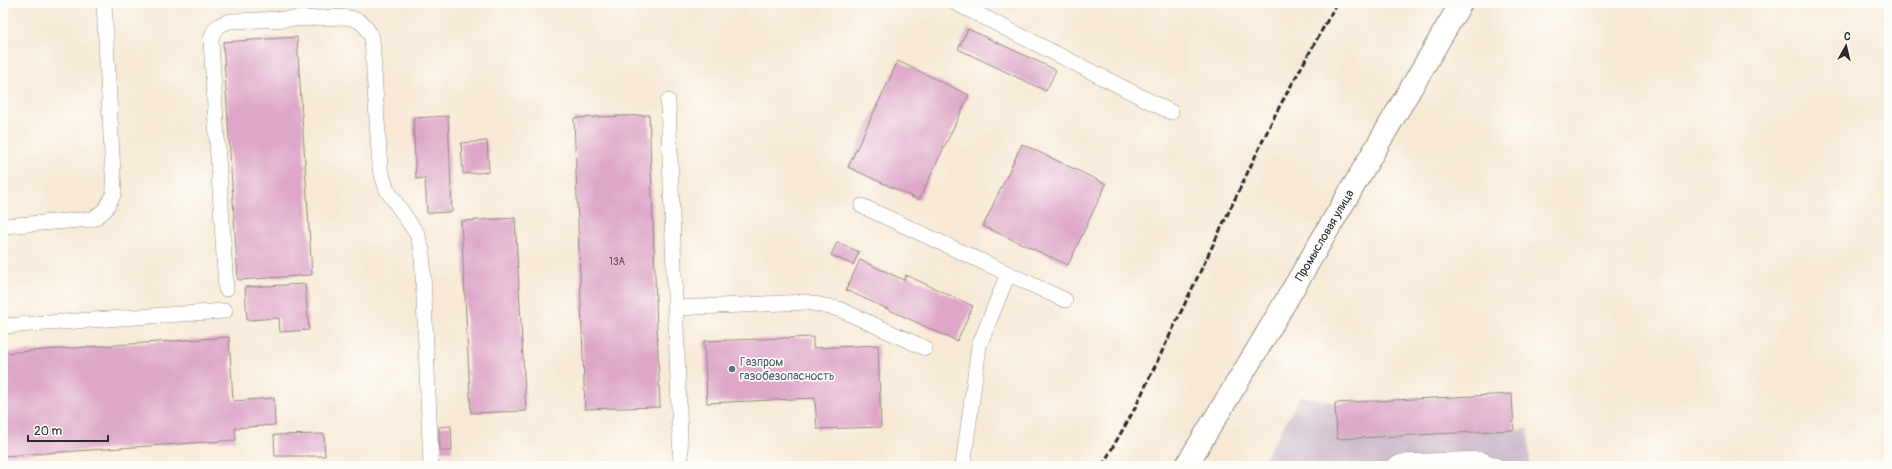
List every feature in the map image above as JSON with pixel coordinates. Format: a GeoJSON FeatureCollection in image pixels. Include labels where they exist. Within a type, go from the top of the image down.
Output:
{"type":"FeatureCollection","features":[{"type":"Feature","properties":{"kind":"highway","name":"Промысловая улица"},"geometry":{"type":"LineString","coordinates":[[1186,466],[1260,345],[1461,3]]}},
{"type":"Feature","properties":{"kind":"lane"},"geometry":{"type":"LineString","coordinates":[[3,226],[93,219],[105,210],[114,193],[104,3]]}},
{"type":"Feature","properties":{"kind":"lane"},"geometry":{"type":"LineString","coordinates":[[956,3],[1171,112]]}},
{"type":"Feature","properties":{"kind":"lane"},"geometry":{"type":"LineString","coordinates":[[226,289],[210,41],[213,32],[221,24],[230,22],[346,17],[357,19],[366,26],[372,38],[380,169],[387,190],[416,234],[422,250],[431,466]]}},
{"type":"Feature","properties":{"kind":"lane"},"geometry":{"type":"LineString","coordinates":[[668,101],[681,466]]}},
{"type":"Feature","properties":{"kind":"lane"},"geometry":{"type":"LineString","coordinates":[[862,206],[1066,300]]}},
{"type":"Feature","properties":{"kind":"lane"},"geometry":{"type":"LineString","coordinates":[[963,466],[979,346],[1008,274]]}},
{"type":"Feature","properties":{"kind":"lane"},"geometry":{"type":"LineString","coordinates":[[676,308],[806,302],[839,309],[925,348]]}},
{"type":"Feature","properties":{"kind":"lane"},"geometry":{"type":"LineString","coordinates":[[3,326],[225,311]]}},
{"type":"Feature","properties":{"kind":"lane"},"geometry":{"type":"LineString","coordinates":[[1393,466],[1401,462],[1480,459],[1497,466]]}},
{"type":"Feature","properties":{"kind":"shaded area"},"geometry":{"type":"Polygon","coordinates":[[[1512,394],[1514,430],[1528,429],[1530,466],[1260,466],[1301,396],[1335,403],[1512,394]]]}},
{"type":"Feature","properties":{"kind":"building"},"geometry":{"type":"Polygon","coordinates":[[[968,29],[1056,70],[1046,91],[958,49],[968,29]]]}},
{"type":"Feature","properties":{"kind":"building"},"geometry":{"type":"Polygon","coordinates":[[[297,37],[312,275],[238,280],[223,42],[297,37]]]}},
{"type":"Feature","properties":{"kind":"building"},"geometry":{"type":"Polygon","coordinates":[[[898,61],[969,95],[919,200],[848,167],[898,61]]]}},
{"type":"Feature","properties":{"kind":"building"},"geometry":{"type":"Polygon","coordinates":[[[649,115],[660,407],[585,409],[574,118],[649,115]]]}},
{"type":"Feature","properties":{"kind":"building"},"geometry":{"type":"Polygon","coordinates":[[[448,116],[452,212],[427,213],[425,178],[416,179],[413,118],[448,116]]]}},
{"type":"Feature","properties":{"kind":"building"},"geometry":{"type":"Polygon","coordinates":[[[487,141],[489,172],[463,174],[461,143],[487,141]]]}},
{"type":"Feature","properties":{"kind":"building"},"geometry":{"type":"Polygon","coordinates":[[[1022,144],[1106,184],[1068,265],[983,226],[1022,144]]]}},
{"type":"Feature","properties":{"kind":"building"},"geometry":{"type":"Polygon","coordinates":[[[515,218],[526,411],[471,413],[461,221],[515,218]]]}},
{"type":"Feature","properties":{"kind":"building"},"geometry":{"type":"Polygon","coordinates":[[[837,242],[859,252],[853,265],[831,255],[837,242]]]}},
{"type":"Feature","properties":{"kind":"building"},"geometry":{"type":"Polygon","coordinates":[[[860,260],[904,280],[906,275],[973,306],[957,341],[846,290],[860,260]]]}},
{"type":"Feature","properties":{"kind":"building"},"geometry":{"type":"Polygon","coordinates":[[[305,284],[309,330],[280,332],[279,318],[247,320],[245,287],[305,284]]]}},
{"type":"Feature","properties":{"kind":"building"},"geometry":{"type":"Polygon","coordinates":[[[229,337],[233,401],[274,398],[275,425],[235,428],[236,440],[3,456],[3,353],[229,337]]]}},
{"type":"Feature","properties":{"kind":"building"},"geometry":{"type":"Polygon","coordinates":[[[813,337],[813,348],[878,345],[881,427],[817,429],[815,398],[707,403],[704,341],[813,337]]]}},
{"type":"Feature","properties":{"kind":"building"},"geometry":{"type":"Polygon","coordinates":[[[1512,394],[1514,430],[1337,439],[1335,403],[1512,394]]]}},
{"type":"Feature","properties":{"kind":"building"},"geometry":{"type":"Polygon","coordinates":[[[451,426],[452,451],[440,451],[439,427],[451,426]]]}},
{"type":"Feature","properties":{"kind":"building"},"geometry":{"type":"Polygon","coordinates":[[[324,434],[325,456],[275,456],[274,435],[324,434]]]}},
{"type":"Feature","properties":{"kind":"railway"},"geometry":{"type":"LineString","coordinates":[[1102,466],[1134,410],[1277,111],[1337,3]]}},
{"type":"Feature","properties":{"kind":"place","name":"Газпром газобезопасность"},"geometry":{"type":"Point","coordinates":[732,369]}}]}
